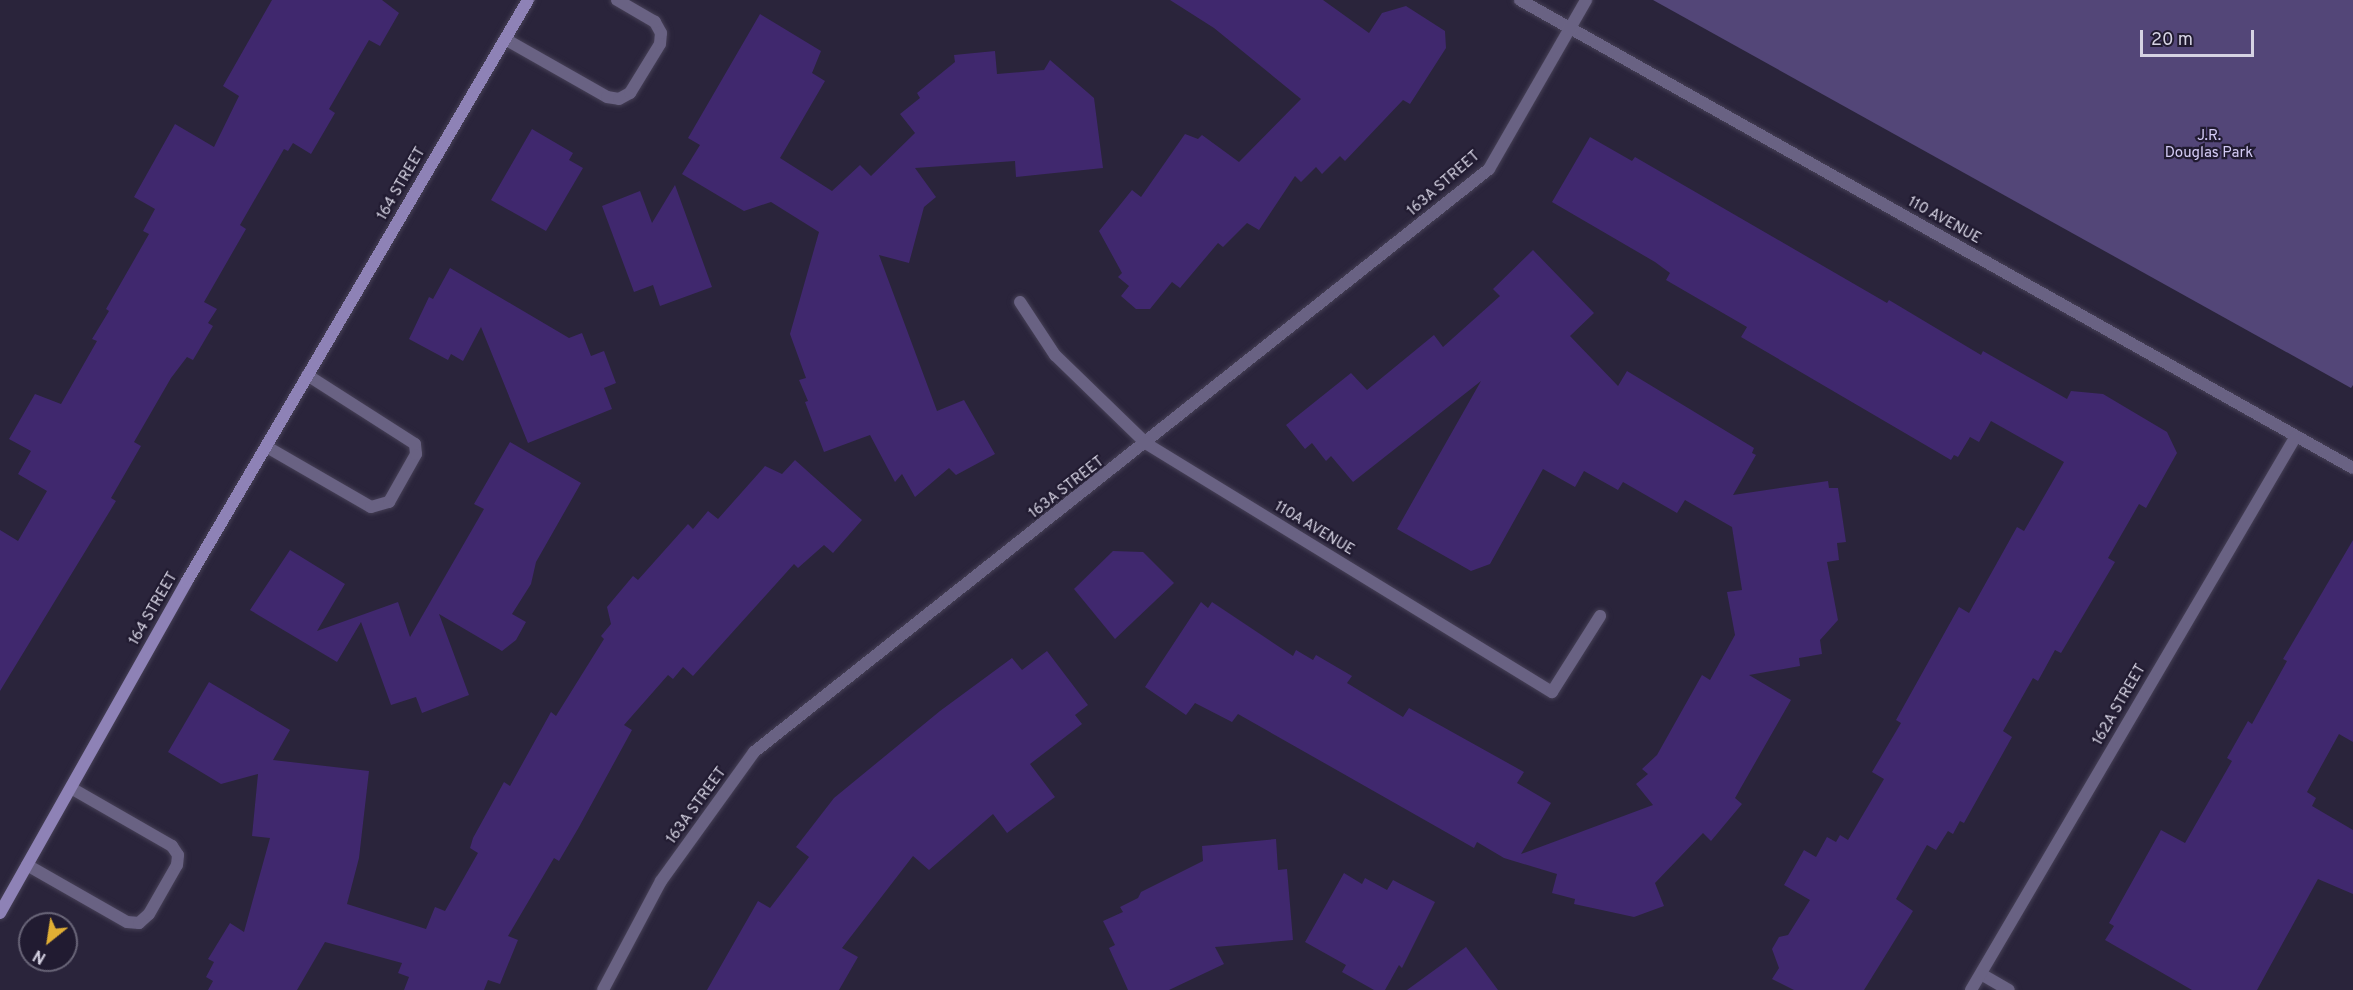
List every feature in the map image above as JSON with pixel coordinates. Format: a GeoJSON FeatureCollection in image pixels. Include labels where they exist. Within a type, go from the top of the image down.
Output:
{"type":"FeatureCollection","features":[{"type":"Feature","properties":{"kind":"street","name":"164 STREET"},"geometry":{"type":"LineString","coordinates":[[0,913],[307,375],[528,0]]}},
{"type":"Feature","properties":{"kind":"street"},"geometry":{"type":"LineString","coordinates":[[505,39],[607,97],[620,99],[630,93],[660,44],[661,33],[656,22],[617,0]]}},
{"type":"Feature","properties":{"kind":"street","name":"110 AVENUE"},"geometry":{"type":"LineString","coordinates":[[1520,0],[2353,468]]}},
{"type":"Feature","properties":{"kind":"street","name":"163A STREET"},"geometry":{"type":"LineString","coordinates":[[603,990],[661,881],[754,752],[1147,444],[1489,169],[1586,0]]}},
{"type":"Feature","properties":{"kind":"street","name":"110A AVENUE"},"geometry":{"type":"LineString","coordinates":[[1020,302],[1055,355],[1147,444],[1552,692],[1600,616]]}},
{"type":"Feature","properties":{"kind":"street"},"geometry":{"type":"LineString","coordinates":[[267,447],[371,507],[389,502],[416,453],[409,437],[307,375]]}},
{"type":"Feature","properties":{"kind":"street","name":"162A STREET"},"geometry":{"type":"LineString","coordinates":[[1971,990],[2296,436]]}},
{"type":"Feature","properties":{"kind":"street"},"geometry":{"type":"LineString","coordinates":[[27,865],[127,922],[139,923],[148,914],[177,865],[178,855],[172,846],[71,788]]}},
{"type":"Feature","properties":{"kind":"street"},"geometry":{"type":"LineString","coordinates":[[1981,974],[2009,990]]}},
{"type":"Feature","properties":{"kind":"green space","name":"J.R. Douglas Park"},"geometry":{"type":"Polygon","coordinates":[[[1653,0],[2353,0],[2353,385],[2351,388],[1653,0]]]}},
{"type":"Feature","properties":{"kind":"building"},"geometry":{"type":"Polygon","coordinates":[[[272,0],[382,0],[399,13],[380,46],[369,40],[329,109],[335,113],[311,154],[293,143],[288,151],[284,149],[240,225],[246,229],[204,302],[217,309],[208,323],[213,326],[193,360],[187,357],[171,378],[134,442],[141,446],[111,498],[116,501],[0,691],[0,530],[18,541],[47,491],[18,474],[31,451],[9,439],[35,394],[61,404],[97,341],[92,339],[109,311],[106,309],[149,234],[143,231],[155,209],[134,197],[175,124],[214,147],[239,96],[223,86],[272,0]]]}},
{"type":"Feature","properties":{"kind":"building"},"geometry":{"type":"Polygon","coordinates":[[[1170,0],[1323,0],[1369,33],[1382,13],[1406,6],[1445,31],[1446,48],[1410,104],[1403,100],[1345,161],[1340,156],[1322,174],[1316,167],[1301,182],[1295,176],[1259,230],[1247,223],[1223,247],[1218,243],[1180,288],[1172,282],[1150,309],[1136,309],[1121,296],[1129,286],[1118,277],[1122,273],[1099,231],[1132,190],[1141,197],[1185,134],[1198,139],[1202,135],[1239,162],[1301,99],[1214,28],[1170,0]]]}},
{"type":"Feature","properties":{"kind":"building"},"geometry":{"type":"Polygon","coordinates":[[[760,14],[821,51],[812,73],[825,81],[780,158],[832,191],[860,165],[871,176],[915,133],[900,114],[920,98],[917,93],[955,62],[954,55],[995,51],[997,74],[1044,70],[1050,60],[1094,98],[1103,168],[1016,177],[1015,161],[915,168],[936,197],[924,207],[909,263],[879,255],[937,411],[964,400],[995,454],[956,475],[949,468],[915,497],[902,474],[895,482],[870,435],[824,452],[805,402],[808,401],[799,380],[806,378],[790,334],[819,232],[771,202],[744,211],[682,174],[700,145],[688,138],[760,14]]]}},
{"type":"Feature","properties":{"kind":"building"},"geometry":{"type":"Polygon","coordinates":[[[532,129],[573,153],[569,160],[583,168],[546,231],[491,200],[532,129]]]}},
{"type":"Feature","properties":{"kind":"building"},"geometry":{"type":"Polygon","coordinates":[[[1590,137],[1632,161],[1635,157],[1887,303],[1889,300],[1981,355],[1983,351],[2067,399],[2071,391],[2103,394],[2167,432],[2177,453],[2146,508],[2139,504],[2108,558],[2115,562],[2061,653],[2055,650],[2038,681],[2033,678],[2003,731],[2012,737],[1964,823],[1960,821],[1953,834],[1948,831],[1936,850],[1927,845],[1896,899],[1913,911],[1864,990],[1794,990],[1772,979],[1779,968],[1772,949],[1779,937],[1788,935],[1810,900],[1784,885],[1804,850],[1816,857],[1827,837],[1836,842],[1840,835],[1848,840],[1884,779],[1872,772],[1901,723],[1896,720],[1959,607],[1969,613],[2017,527],[2024,531],[2064,462],[1991,421],[1979,442],[1970,437],[1958,457],[1954,455],[1951,460],[1741,337],[1747,327],[1666,280],[1670,273],[1655,262],[1552,202],[1590,137]]]}},
{"type":"Feature","properties":{"kind":"building"},"geometry":{"type":"Polygon","coordinates":[[[675,185],[712,287],[660,306],[653,285],[634,292],[602,206],[640,191],[652,223],[675,185]]]}},
{"type":"Feature","properties":{"kind":"building"},"geometry":{"type":"Polygon","coordinates":[[[1533,250],[1594,313],[1570,336],[1618,386],[1627,371],[1754,448],[1752,453],[1756,455],[1733,495],[1828,481],[1829,488],[1838,488],[1846,542],[1837,543],[1839,560],[1827,562],[1838,620],[1820,640],[1822,654],[1799,658],[1800,666],[1749,675],[1791,700],[1735,798],[1742,804],[1711,841],[1703,833],[1655,883],[1664,906],[1634,917],[1574,904],[1575,899],[1552,893],[1557,874],[1504,858],[1477,842],[1474,848],[1238,714],[1232,722],[1195,703],[1186,715],[1145,687],[1201,602],[1208,608],[1212,602],[1293,656],[1296,650],[1313,660],[1316,655],[1352,676],[1347,683],[1403,717],[1409,708],[1524,772],[1517,783],[1551,803],[1521,854],[1653,805],[1636,784],[1648,774],[1642,769],[1657,755],[1702,675],[1710,680],[1735,635],[1727,592],[1742,590],[1732,527],[1685,500],[1677,513],[1623,482],[1618,490],[1584,471],[1575,487],[1543,469],[1490,564],[1471,571],[1397,529],[1481,381],[1353,482],[1331,456],[1326,461],[1312,443],[1305,449],[1286,425],[1351,373],[1367,390],[1434,335],[1443,347],[1500,296],[1493,289],[1533,250]]]}},
{"type":"Feature","properties":{"kind":"building"},"geometry":{"type":"Polygon","coordinates":[[[450,268],[569,338],[582,333],[591,356],[604,351],[616,383],[604,388],[612,409],[528,443],[481,327],[463,361],[451,354],[448,360],[409,339],[429,297],[433,299],[450,268]]]}},
{"type":"Feature","properties":{"kind":"building"},"geometry":{"type":"Polygon","coordinates":[[[510,442],[581,483],[536,562],[531,584],[512,614],[526,622],[516,640],[502,651],[439,614],[469,695],[422,713],[416,697],[391,705],[361,622],[337,662],[250,610],[290,550],[345,584],[317,631],[398,602],[410,637],[484,509],[474,504],[510,442]]]}},
{"type":"Feature","properties":{"kind":"building"},"geometry":{"type":"Polygon","coordinates":[[[795,460],[862,520],[833,553],[824,545],[798,568],[794,564],[693,676],[683,667],[673,679],[668,675],[624,725],[632,730],[579,827],[559,861],[554,858],[508,936],[518,940],[500,984],[488,980],[484,990],[404,990],[409,977],[398,973],[402,963],[325,942],[297,990],[208,990],[213,981],[206,977],[214,962],[208,959],[230,923],[244,932],[270,838],[252,836],[258,774],[221,784],[168,752],[209,682],[290,730],[273,760],[369,771],[359,858],[347,904],[426,929],[435,907],[445,911],[478,853],[470,848],[473,838],[504,782],[510,786],[551,712],[556,716],[604,639],[601,636],[611,624],[607,607],[633,576],[638,580],[688,524],[693,529],[708,511],[718,519],[765,466],[782,474],[795,460]]]}},
{"type":"Feature","properties":{"kind":"building"},"geometry":{"type":"Polygon","coordinates":[[[2353,540],[2353,742],[2339,734],[2307,792],[2316,798],[2312,806],[2353,830],[2353,894],[2318,879],[2257,990],[2192,990],[2105,940],[2114,926],[2109,923],[2161,830],[2185,843],[2232,761],[2227,758],[2248,721],[2252,724],[2287,661],[2283,659],[2353,540]]]}},
{"type":"Feature","properties":{"kind":"building"},"geometry":{"type":"Polygon","coordinates":[[[1113,551],[1143,552],[1174,583],[1115,639],[1074,589],[1113,551]]]}},
{"type":"Feature","properties":{"kind":"building"},"geometry":{"type":"Polygon","coordinates":[[[1047,651],[1088,705],[1075,715],[1082,724],[1030,764],[1055,797],[1007,833],[993,814],[929,870],[913,856],[842,948],[858,957],[839,990],[707,990],[758,901],[770,908],[809,857],[796,847],[834,798],[940,711],[1012,658],[1022,670],[1047,651]]]}},
{"type":"Feature","properties":{"kind":"building"},"geometry":{"type":"Polygon","coordinates":[[[1276,839],[1278,870],[1287,869],[1293,940],[1215,947],[1224,964],[1169,990],[1128,990],[1109,948],[1115,945],[1103,921],[1123,912],[1120,907],[1138,898],[1141,892],[1203,861],[1202,846],[1276,839]]]}},
{"type":"Feature","properties":{"kind":"building"},"geometry":{"type":"Polygon","coordinates":[[[1344,873],[1362,884],[1365,878],[1387,890],[1393,880],[1435,902],[1402,968],[1399,965],[1385,990],[1374,990],[1342,972],[1346,965],[1305,942],[1344,873]]]}},
{"type":"Feature","properties":{"kind":"building"},"geometry":{"type":"Polygon","coordinates":[[[1466,947],[1498,990],[1407,990],[1466,947]]]}}]}
